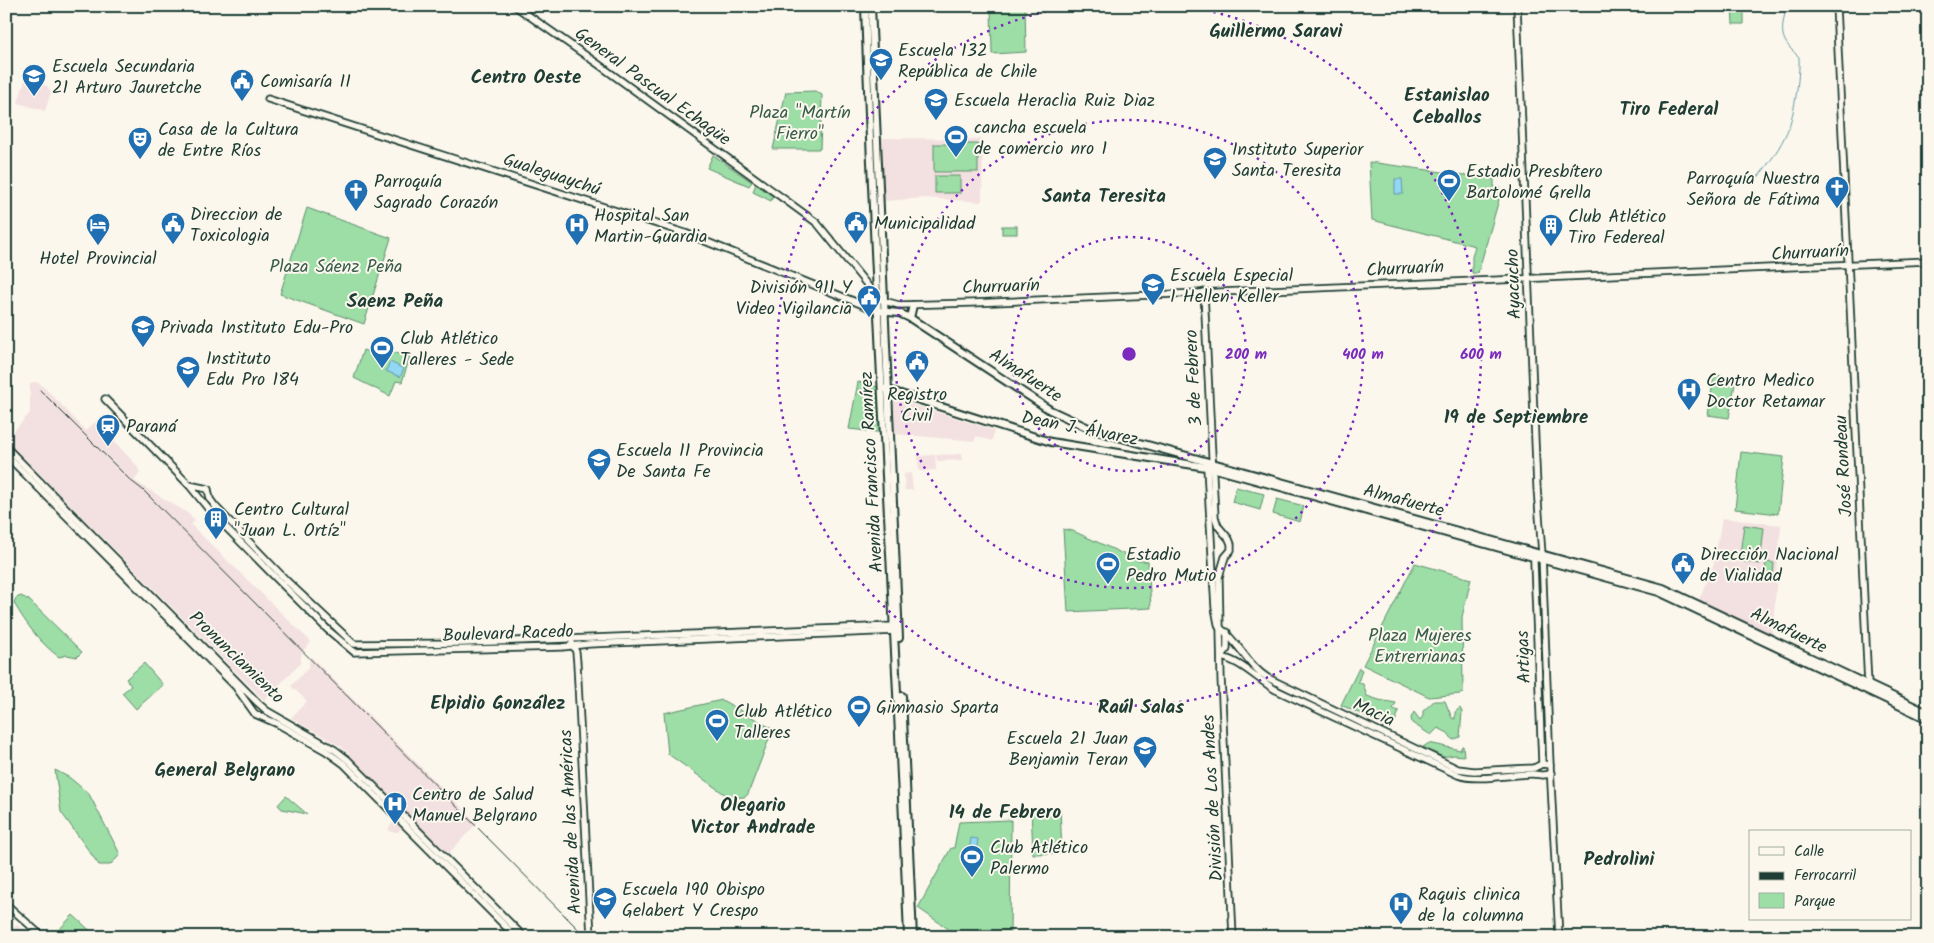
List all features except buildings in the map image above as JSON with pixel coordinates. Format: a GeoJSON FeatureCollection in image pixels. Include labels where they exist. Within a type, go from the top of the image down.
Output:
{"type":"FeatureCollection","features":[{"type":"Feature","properties":{"kind":"main road","name":"Avenida Francisco Ramírez"},"geometry":{"type":"LineString","coordinates":[[865,6],[877,298],[881,311],[885,389],[908,937]]}},
{"type":"Feature","properties":{"kind":"main road","name":"Avenida Francisco Ramírez"},"geometry":{"type":"LineString","coordinates":[[871,6],[884,301],[881,311]]}},
{"type":"Feature","properties":{"kind":"main road"},"geometry":{"type":"LineString","coordinates":[[910,318],[913,305]]}},
{"type":"Feature","properties":{"kind":"main road","name":"Almafuerte"},"geometry":{"type":"LineString","coordinates":[[881,311],[899,313],[910,318],[1055,413],[1103,434],[1534,558],[1543,557],[1666,595],[1928,719]]}},
{"type":"Feature","properties":{"kind":"main road","name":"Dean J. Álvarez"},"geometry":{"type":"LineString","coordinates":[[885,389],[1051,442],[1210,466]]}},
{"type":"Feature","properties":{"kind":"main road","name":"Almafuerte"},"geometry":{"type":"LineString","coordinates":[[1210,466],[1663,588],[1928,713]]}},
{"type":"Feature","properties":{"kind":"main road","name":"Avenida Francisco Ramírez"},"geometry":{"type":"LineString","coordinates":[[896,628],[913,937]]}},
{"type":"Feature","properties":{"kind":"street","name":"General Pascual Echagüe"},"geometry":{"type":"LineString","coordinates":[[515,6],[817,223],[877,298]]}},
{"type":"Feature","properties":{"kind":"street","name":"Ayacucho"},"geometry":{"type":"LineString","coordinates":[[1517,6],[1537,488],[1543,557]]}},
{"type":"Feature","properties":{"kind":"street","name":"José Rondeau"},"geometry":{"type":"LineString","coordinates":[[1836,6],[1868,685]]}},
{"type":"Feature","properties":{"kind":"street","name":"Gualeguaychú"},"geometry":{"type":"LineString","coordinates":[[268,99],[685,233],[881,311]]}},
{"type":"Feature","properties":{"kind":"street","name":"Churruarín"},"geometry":{"type":"LineString","coordinates":[[877,298],[884,301],[913,305],[1928,261]]}},
{"type":"Feature","properties":{"kind":"street","name":"3 de Febrero"},"geometry":{"type":"LineString","coordinates":[[1204,292],[1210,393],[1210,466]]}},
{"type":"Feature","properties":{"kind":"street","name":"Boulevard Racedo"},"geometry":{"type":"LineString","coordinates":[[105,400],[189,484],[210,510],[328,630],[354,652],[575,649]]}},
{"type":"Feature","properties":{"kind":"street","name":"Pronunciamiento"},"geometry":{"type":"LineString","coordinates":[[6,447],[258,703],[348,760],[524,937]]}},
{"type":"Feature","properties":{"kind":"street","name":"Pronunciamiento"},"geometry":{"type":"LineString","coordinates":[[6,455],[235,686],[252,712],[278,724],[326,751],[344,764],[516,937]]}},
{"type":"Feature","properties":{"kind":"street","name":"División de Los Andes"},"geometry":{"type":"LineString","coordinates":[[1210,466],[1215,608],[1219,627],[1221,657],[1233,937]]}},
{"type":"Feature","properties":{"kind":"street","name":"División de Los Andes"},"geometry":{"type":"LineString","coordinates":[[1210,466],[1215,517],[1218,526],[1231,544],[1219,577],[1221,611],[1219,627]]}},
{"type":"Feature","properties":{"kind":"street","name":"Boulevard Racedo"},"geometry":{"type":"LineString","coordinates":[[189,484],[208,489],[215,506],[287,581],[354,644],[571,639],[585,642],[896,628]]}},
{"type":"Feature","properties":{"kind":"street"},"geometry":{"type":"LineString","coordinates":[[202,488],[198,490],[200,497],[209,494]]}},
{"type":"Feature","properties":{"kind":"street","name":"Artigas"},"geometry":{"type":"LineString","coordinates":[[1543,557],[1551,773]]}},
{"type":"Feature","properties":{"kind":"street","name":"Artigas"},"geometry":{"type":"LineString","coordinates":[[1534,558],[1540,775]]}},
{"type":"Feature","properties":{"kind":"street","name":"Macia"},"geometry":{"type":"LineString","coordinates":[[1219,627],[1227,632],[1252,665],[1268,678],[1458,769],[1474,771],[1534,768],[1540,765],[1550,765]]}},
{"type":"Feature","properties":{"kind":"street","name":"División de Los Andes"},"geometry":{"type":"LineString","coordinates":[[1221,657],[1227,649],[1227,632]]}},
{"type":"Feature","properties":{"kind":"street"},"geometry":{"type":"LineString","coordinates":[[571,639],[575,649],[585,642]]}},
{"type":"Feature","properties":{"kind":"street","name":"Avenida de las Américas"},"geometry":{"type":"LineString","coordinates":[[575,649],[591,936]]}},
{"type":"Feature","properties":{"kind":"street","name":"Macia"},"geometry":{"type":"LineString","coordinates":[[1221,657],[1231,660],[1264,683],[1458,775],[1470,777],[1546,776],[1551,773]]}},
{"type":"Feature","properties":{"kind":"street"},"geometry":{"type":"LineString","coordinates":[[1551,773],[1559,937]]}},
{"type":"Feature","properties":{"kind":"street"},"geometry":{"type":"LineString","coordinates":[[6,904],[43,937]]}},
{"type":"Feature","properties":{"kind":"shaded area","name":"Escuela Secundaria 21 Arturo Jauretche"},"geometry":{"type":"Polygon","coordinates":[[[25,80],[47,86],[51,92],[45,111],[18,103],[25,80]]]}},
{"type":"Feature","properties":{"kind":"shaded area"},"geometry":{"type":"Polygon","coordinates":[[[880,138],[983,139],[982,200],[980,202],[925,198],[884,201],[880,138]]]}},
{"type":"Feature","properties":{"kind":"shaded area"},"geometry":{"type":"Polygon","coordinates":[[[33,382],[39,383],[52,395],[86,431],[94,423],[99,422],[100,426],[137,466],[140,473],[134,481],[186,512],[195,520],[191,525],[311,642],[302,652],[300,664],[264,700],[6,440],[30,413],[30,384],[33,382]]]}},
{"type":"Feature","properties":{"kind":"shaded area"},"geometry":{"type":"Polygon","coordinates":[[[894,399],[994,430],[992,441],[976,436],[975,441],[895,434],[894,399]]]}},
{"type":"Feature","properties":{"kind":"shaded area"},"geometry":{"type":"Polygon","coordinates":[[[962,454],[963,460],[937,461],[936,455],[962,454]]]}},
{"type":"Feature","properties":{"kind":"shaded area"},"geometry":{"type":"Polygon","coordinates":[[[935,455],[936,470],[919,471],[918,456],[935,455]]]}},
{"type":"Feature","properties":{"kind":"shaded area"},"geometry":{"type":"Polygon","coordinates":[[[911,473],[913,490],[905,490],[904,474],[911,473]]]}},
{"type":"Feature","properties":{"kind":"shaded area"},"geometry":{"type":"Polygon","coordinates":[[[1722,518],[1781,525],[1772,638],[1697,604],[1714,564],[1722,518]]]}},
{"type":"Feature","properties":{"kind":"shaded area"},"geometry":{"type":"Polygon","coordinates":[[[311,657],[477,823],[448,854],[342,747],[291,718],[307,701],[291,686],[309,667],[309,659],[311,657]]]}},
{"type":"Feature","properties":{"kind":"shaded area","name":"Centro de Salud Manuel Belgrano"},"geometry":{"type":"Polygon","coordinates":[[[395,820],[402,827],[398,832],[391,832],[388,829],[395,820]]]}},
{"type":"Feature","properties":{"kind":"shaded area"},"geometry":{"type":"Polygon","coordinates":[[[17,925],[30,937],[6,937],[6,933],[17,925]]]}},
{"type":"Feature","properties":{"kind":"green space"},"geometry":{"type":"Polygon","coordinates":[[[991,6],[1025,6],[1026,52],[992,54],[991,6]]]}},
{"type":"Feature","properties":{"kind":"green space"},"geometry":{"type":"Polygon","coordinates":[[[1732,6],[1744,6],[1744,24],[1733,24],[1732,6]]]}},
{"type":"Feature","properties":{"kind":"green space","name":"Plaza \"Martín Fierro\""},"geometry":{"type":"Polygon","coordinates":[[[815,91],[822,95],[820,149],[773,149],[786,92],[815,91]]]}},
{"type":"Feature","properties":{"kind":"green space","name":"cancha escuela de comercio nro 1"},"geometry":{"type":"Polygon","coordinates":[[[934,144],[978,144],[978,172],[934,172],[934,144]]]}},
{"type":"Feature","properties":{"kind":"green space"},"geometry":{"type":"Polygon","coordinates":[[[713,155],[752,182],[749,186],[707,168],[713,155]]]}},
{"type":"Feature","properties":{"kind":"green space"},"geometry":{"type":"Polygon","coordinates":[[[1369,162],[1494,179],[1494,187],[1502,189],[1478,273],[1472,273],[1472,257],[1475,246],[1372,220],[1369,162]]]}},
{"type":"Feature","properties":{"kind":"green space"},"geometry":{"type":"Polygon","coordinates":[[[935,176],[960,176],[960,193],[935,193],[935,176]]]}},
{"type":"Feature","properties":{"kind":"green space"},"geometry":{"type":"Polygon","coordinates":[[[756,183],[773,196],[771,201],[753,192],[756,183]]]}},
{"type":"Feature","properties":{"kind":"green space","name":"Plaza Sáenz Peña"},"geometry":{"type":"Polygon","coordinates":[[[307,208],[391,238],[364,324],[280,294],[307,208]]]}},
{"type":"Feature","properties":{"kind":"green space"},"geometry":{"type":"Polygon","coordinates":[[[1002,226],[1017,226],[1017,234],[1002,234],[1002,226]]]}},
{"type":"Feature","properties":{"kind":"green space","name":"Club Atlético Talleres - Sede"},"geometry":{"type":"Polygon","coordinates":[[[363,350],[387,359],[392,352],[410,357],[402,382],[396,381],[390,396],[354,378],[363,350]]]}},
{"type":"Feature","properties":{"kind":"green space"},"geometry":{"type":"Polygon","coordinates":[[[1714,375],[1736,378],[1729,418],[1708,415],[1714,375]]]}},
{"type":"Feature","properties":{"kind":"green space"},"geometry":{"type":"Polygon","coordinates":[[[858,382],[882,388],[885,433],[849,429],[858,382]]]}},
{"type":"Feature","properties":{"kind":"green space"},"geometry":{"type":"Polygon","coordinates":[[[1741,452],[1784,457],[1778,514],[1735,509],[1741,452]]]}},
{"type":"Feature","properties":{"kind":"green space"},"geometry":{"type":"Polygon","coordinates":[[[1236,487],[1264,494],[1260,510],[1232,502],[1236,487]]]}},
{"type":"Feature","properties":{"kind":"green space"},"geometry":{"type":"Polygon","coordinates":[[[1277,499],[1304,506],[1300,522],[1273,514],[1277,499]]]}},
{"type":"Feature","properties":{"kind":"green space"},"geometry":{"type":"Polygon","coordinates":[[[1744,525],[1764,528],[1760,564],[1739,561],[1744,525]]]}},
{"type":"Feature","properties":{"kind":"green space","name":"Estadio Pedro Mutio"},"geometry":{"type":"Polygon","coordinates":[[[1063,529],[1073,531],[1139,561],[1148,561],[1151,608],[1068,612],[1063,529]]]}},
{"type":"Feature","properties":{"kind":"green space"},"geometry":{"type":"Polygon","coordinates":[[[1766,562],[1774,563],[1773,578],[1765,577],[1766,562]]]}},
{"type":"Feature","properties":{"kind":"green space","name":"Plaza Mujeres Entrerrianas"},"geometry":{"type":"Polygon","coordinates":[[[1415,563],[1471,579],[1462,617],[1463,693],[1429,697],[1363,665],[1415,563]]]}},
{"type":"Feature","properties":{"kind":"green space"},"geometry":{"type":"Polygon","coordinates":[[[21,596],[29,600],[82,652],[77,657],[67,655],[59,657],[40,639],[14,603],[16,598],[21,596]]]}},
{"type":"Feature","properties":{"kind":"green space"},"geometry":{"type":"Polygon","coordinates":[[[144,663],[163,685],[136,709],[122,693],[131,686],[126,679],[144,663]]]}},
{"type":"Feature","properties":{"kind":"green space"},"geometry":{"type":"Polygon","coordinates":[[[1359,668],[1362,670],[1358,682],[1363,684],[1367,696],[1396,703],[1393,709],[1399,711],[1395,722],[1390,727],[1341,705],[1359,668]]]}},
{"type":"Feature","properties":{"kind":"green space","name":"Club Atlético Talleres"},"geometry":{"type":"Polygon","coordinates":[[[722,700],[771,728],[772,731],[748,794],[745,797],[730,798],[668,754],[664,713],[722,700]]]}},
{"type":"Feature","properties":{"kind":"green space"},"geometry":{"type":"Polygon","coordinates":[[[1434,701],[1445,701],[1452,718],[1455,719],[1455,712],[1460,708],[1462,712],[1460,737],[1453,740],[1448,733],[1438,728],[1431,735],[1412,723],[1411,718],[1414,712],[1420,720],[1423,716],[1423,711],[1434,701]]]}},
{"type":"Feature","properties":{"kind":"green space"},"geometry":{"type":"Polygon","coordinates":[[[1429,743],[1460,750],[1463,746],[1464,756],[1443,757],[1423,747],[1429,743]]]}},
{"type":"Feature","properties":{"kind":"green space"},"geometry":{"type":"Polygon","coordinates":[[[55,770],[70,778],[89,794],[120,854],[110,865],[99,865],[61,812],[55,770]]]}},
{"type":"Feature","properties":{"kind":"green space"},"geometry":{"type":"Polygon","coordinates":[[[286,796],[307,814],[282,809],[278,805],[286,796]]]}},
{"type":"Feature","properties":{"kind":"green space"},"geometry":{"type":"Polygon","coordinates":[[[1060,807],[1062,853],[1033,854],[1031,808],[1060,807]]]}},
{"type":"Feature","properties":{"kind":"green space","name":"Club Atlético Palermo"},"geometry":{"type":"Polygon","coordinates":[[[1011,820],[1010,937],[960,937],[918,908],[951,848],[954,848],[959,822],[1011,820]]]}},
{"type":"Feature","properties":{"kind":"green space"},"geometry":{"type":"Polygon","coordinates":[[[73,915],[97,937],[55,937],[54,935],[73,915]]]}},
{"type":"Feature","properties":{"kind":"water"},"geometry":{"type":"Polygon","coordinates":[[[1395,179],[1402,179],[1403,194],[1395,194],[1395,179]]]}},
{"type":"Feature","properties":{"kind":"water"},"geometry":{"type":"Polygon","coordinates":[[[390,362],[404,369],[400,377],[386,371],[390,362]]]}},
{"type":"Feature","properties":{"kind":"water"},"geometry":{"type":"Polygon","coordinates":[[[971,838],[978,839],[976,853],[969,852],[971,838]]]}},
{"type":"Feature","properties":{"kind":"waterway"},"geometry":{"type":"LineString","coordinates":[[1755,181],[1782,142],[1794,109],[1799,57],[1789,47],[1784,38],[1785,13],[1779,6]]}},
{"type":"Feature","properties":{"kind":"railway"},"geometry":{"type":"LineString","coordinates":[[40,390],[130,480],[143,490],[586,937]]}},
{"type":"Feature","properties":{"kind":"place","name":"Escuela 132 República de Chile"},"geometry":{"type":"Point","coordinates":[881,81]}},
{"type":"Feature","properties":{"kind":"place","name":"Escuela Secundaria 21 Arturo Jauretche"},"geometry":{"type":"Point","coordinates":[34,97]}},
{"type":"Feature","properties":{"kind":"place","name":"Comisaría II"},"geometry":{"type":"Point","coordinates":[242,102]}},
{"type":"Feature","properties":{"kind":"place","name":"Escuela Heraclia Ruiz Diaz"},"geometry":{"type":"Point","coordinates":[936,121]}},
{"type":"Feature","properties":{"kind":"place","name":"cancha escuela de comercio nro 1"},"geometry":{"type":"Point","coordinates":[956,158]}},
{"type":"Feature","properties":{"kind":"place","name":"Casa de la Cultura de Entre Ríos"},"geometry":{"type":"Point","coordinates":[140,160]}},
{"type":"Feature","properties":{"kind":"place","name":"Instituto Superior Santa Teresita"},"geometry":{"type":"Point","coordinates":[1215,180]}},
{"type":"Feature","properties":{"kind":"place","name":"Estadio Presbítero Bartolomé Grella"},"geometry":{"type":"Point","coordinates":[1449,202]}},
{"type":"Feature","properties":{"kind":"place","name":"Parroquía Nuestra Señora de Fátima"},"geometry":{"type":"Point","coordinates":[1837,209]}},
{"type":"Feature","properties":{"kind":"place","name":"Parroquía Sagrado Corazón"},"geometry":{"type":"Point","coordinates":[356,212]}},
{"type":"Feature","properties":{"kind":"place","name":"Municipalidad"},"geometry":{"type":"Point","coordinates":[856,244]}},
{"type":"Feature","properties":{"kind":"place","name":"Direccion de Toxicologia"},"geometry":{"type":"Point","coordinates":[173,245]}},
{"type":"Feature","properties":{"kind":"place","name":"Hotel Provincial"},"geometry":{"type":"Point","coordinates":[98,246]}},
{"type":"Feature","properties":{"kind":"place","name":"Hospital San Martin-Guardia"},"geometry":{"type":"Point","coordinates":[577,246]}},
{"type":"Feature","properties":{"kind":"place","name":"Club Atlético Tiro Federeal"},"geometry":{"type":"Point","coordinates":[1551,247]}},
{"type":"Feature","properties":{"kind":"place","name":"Escuela Especial 1 Hellen Keller"},"geometry":{"type":"Point","coordinates":[1153,306]}},
{"type":"Feature","properties":{"kind":"place","name":"División 911 Y Video Vigilancia"},"geometry":{"type":"Point","coordinates":[869,318]}},
{"type":"Feature","properties":{"kind":"place","name":"Privada Instituto Edu-Pro"},"geometry":{"type":"Point","coordinates":[143,348]}},
{"type":"Feature","properties":{"kind":"place","name":"Club Atlético Talleres - Sede"},"geometry":{"type":"Point","coordinates":[382,369]}},
{"type":"Feature","properties":{"kind":"place","name":"Registro Civil"},"geometry":{"type":"Point","coordinates":[917,383]}},
{"type":"Feature","properties":{"kind":"place","name":"Instituto Edu Pro 184"},"geometry":{"type":"Point","coordinates":[188,389]}},
{"type":"Feature","properties":{"kind":"place","name":"Centro Medico Doctor Retamar"},"geometry":{"type":"Point","coordinates":[1689,411]}},
{"type":"Feature","properties":{"kind":"place","name":"Paraná"},"geometry":{"type":"Point","coordinates":[108,447]}},
{"type":"Feature","properties":{"kind":"place","name":"Escuela 11 Provincia De Santa Fe"},"geometry":{"type":"Point","coordinates":[599,481]}},
{"type":"Feature","properties":{"kind":"place","name":"Centro Cultural \"Juan L. Ortíz\""},"geometry":{"type":"Point","coordinates":[216,540]}},
{"type":"Feature","properties":{"kind":"place","name":"Estadio Pedro Mutio"},"geometry":{"type":"Point","coordinates":[1108,585]}},
{"type":"Feature","properties":{"kind":"place","name":"Dirección Nacional de Vialidad"},"geometry":{"type":"Point","coordinates":[1683,585]}},
{"type":"Feature","properties":{"kind":"place","name":"Gimnasio Sparta"},"geometry":{"type":"Point","coordinates":[859,728]}},
{"type":"Feature","properties":{"kind":"place","name":"Club Atlético Talleres"},"geometry":{"type":"Point","coordinates":[717,742]}},
{"type":"Feature","properties":{"kind":"place","name":"Escuela 21 Juan Benjamin Teran"},"geometry":{"type":"Point","coordinates":[1145,769]}},
{"type":"Feature","properties":{"kind":"place","name":"Centro de Salud Manuel Belgrano"},"geometry":{"type":"Point","coordinates":[395,825]}},
{"type":"Feature","properties":{"kind":"place","name":"Club Atlético Palermo"},"geometry":{"type":"Point","coordinates":[972,878]}},
{"type":"Feature","properties":{"kind":"place","name":"Escuela 190 Obispo Gelabert Y Crespo"},"geometry":{"type":"Point","coordinates":[605,920]}},
{"type":"Feature","properties":{"kind":"place","name":"Raquis clinica de la columna"},"geometry":{"type":"Point","coordinates":[1401,925]}},
{"type":"Feature","properties":{"kind":"district","name":"Guillermo Saravi"},"geometry":{"type":"Point","coordinates":[1276,30]}},
{"type":"Feature","properties":{"kind":"district","name":"Centro Oeste"},"geometry":{"type":"Point","coordinates":[526,76]}},
{"type":"Feature","properties":{"kind":"district","name":"Estanislao Ceballos"},"geometry":{"type":"Point","coordinates":[1447,105]}},
{"type":"Feature","properties":{"kind":"district","name":"Tiro Federal"},"geometry":{"type":"Point","coordinates":[1669,108]}},
{"type":"Feature","properties":{"kind":"district","name":"Santa Teresita"},"geometry":{"type":"Point","coordinates":[1104,195]}},
{"type":"Feature","properties":{"kind":"district","name":"Saenz Peña"},"geometry":{"type":"Point","coordinates":[395,300]}},
{"type":"Feature","properties":{"kind":"district","name":"19 de Septiembre"},"geometry":{"type":"Point","coordinates":[1516,416]}},
{"type":"Feature","properties":{"kind":"district","name":"Elpidio González"},"geometry":{"type":"Point","coordinates":[498,702]}},
{"type":"Feature","properties":{"kind":"district","name":"Raúl Salas"},"geometry":{"type":"Point","coordinates":[1141,706]}},
{"type":"Feature","properties":{"kind":"district","name":"General Belgrano"},"geometry":{"type":"Point","coordinates":[225,769]}},
{"type":"Feature","properties":{"kind":"district","name":"14 de Febrero"},"geometry":{"type":"Point","coordinates":[1005,811]}},
{"type":"Feature","properties":{"kind":"district","name":"Olegario Victor Andrade"},"geometry":{"type":"Point","coordinates":[753,815]}},
{"type":"Feature","properties":{"kind":"district","name":"Pedrolini"},"geometry":{"type":"Point","coordinates":[1619,858]}}]}
